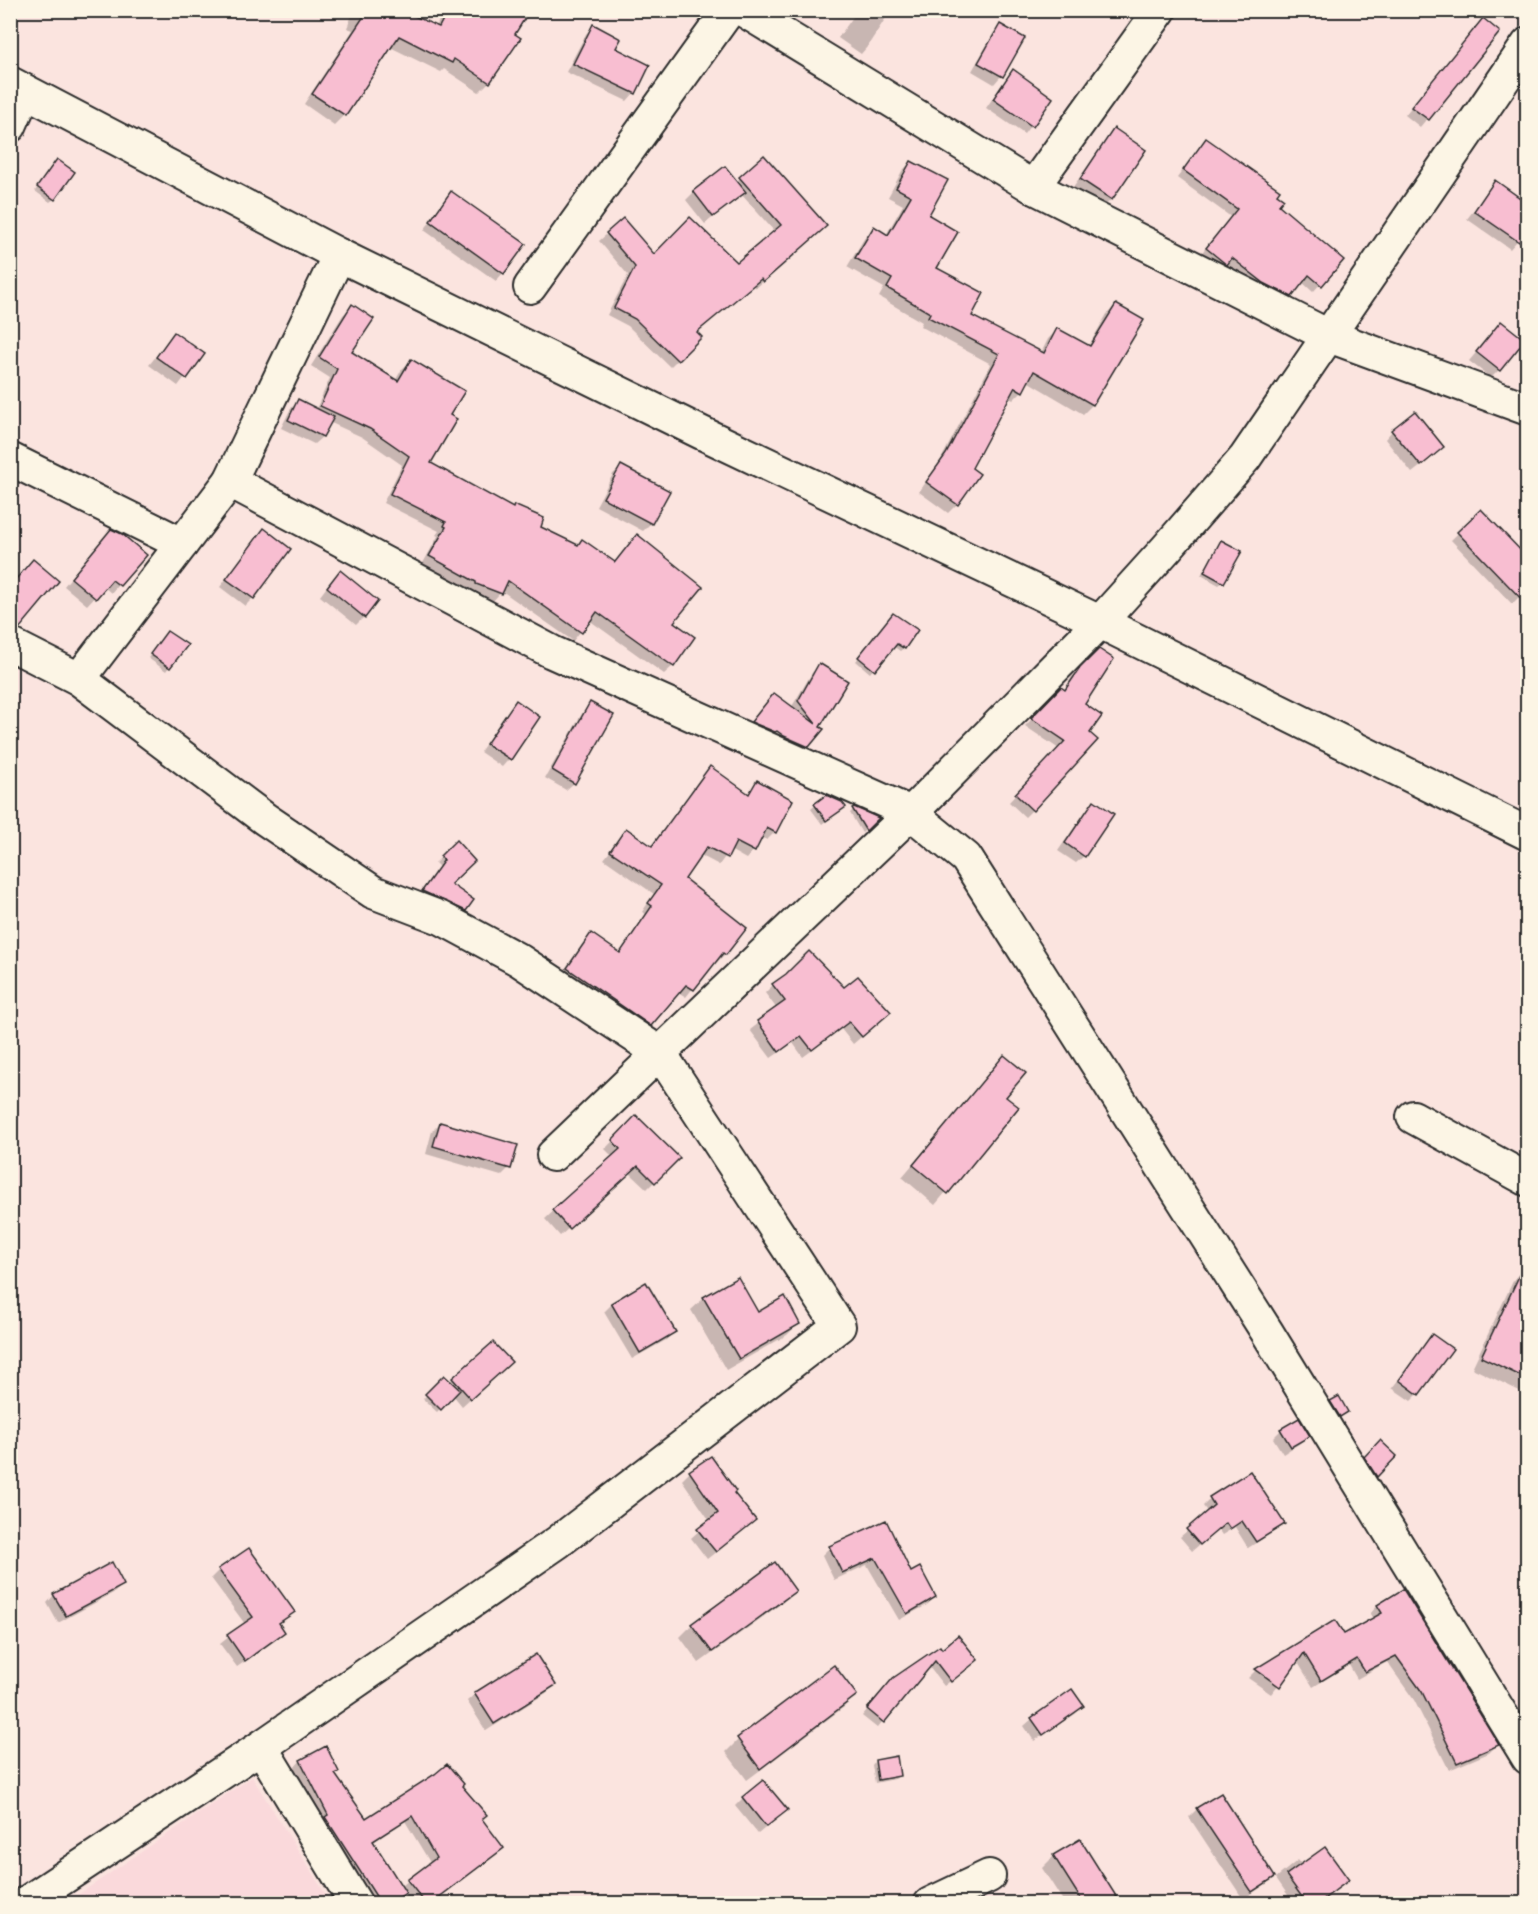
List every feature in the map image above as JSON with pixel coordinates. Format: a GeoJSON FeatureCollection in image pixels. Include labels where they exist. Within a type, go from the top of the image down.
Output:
{"type":"FeatureCollection","features":[{"type":"Feature","properties":{"kind":"street"},"geometry":{"type":"LineString","coordinates":[[530,287],[729,10]]}},
{"type":"Feature","properties":{"kind":"street"},"geometry":{"type":"LineString","coordinates":[[743,10],[1033,187],[1329,336],[1527,409]]}},
{"type":"Feature","properties":{"kind":"street"},"geometry":{"type":"LineString","coordinates":[[1033,187],[1160,10]]}},
{"type":"Feature","properties":{"kind":"street"},"geometry":{"type":"LineString","coordinates":[[554,1155],[912,813],[1100,621],[1166,549],[1245,458],[1527,44]]}},
{"type":"Feature","properties":{"kind":"street"},"geometry":{"type":"LineString","coordinates":[[10,126],[18,87],[339,255],[691,428],[1100,621],[1527,834]]}},
{"type":"Feature","properties":{"kind":"street"},"geometry":{"type":"LineString","coordinates":[[79,679],[230,481],[339,255]]}},
{"type":"Feature","properties":{"kind":"street"},"geometry":{"type":"LineString","coordinates":[[10,459],[182,544]]}},
{"type":"Feature","properties":{"kind":"street"},"geometry":{"type":"LineString","coordinates":[[230,481],[552,652],[912,813],[966,858],[1267,1332],[1527,1758]]}},
{"type":"Feature","properties":{"kind":"street"},"geometry":{"type":"LineString","coordinates":[[10,644],[79,679],[265,819],[373,892],[441,918],[519,960],[660,1053],[839,1326],[558,1542],[261,1747],[24,1904]]}},
{"type":"Feature","properties":{"kind":"street"},"geometry":{"type":"LineString","coordinates":[[1413,1117],[1527,1180]]}},
{"type":"Feature","properties":{"kind":"street"},"geometry":{"type":"LineString","coordinates":[[261,1747],[356,1904]]}},
{"type":"Feature","properties":{"kind":"street"},"geometry":{"type":"LineString","coordinates":[[930,1904],[988,1876]]}},
{"type":"Feature","properties":{"kind":"shaded area"},"geometry":{"type":"Polygon","coordinates":[[[252,1777],[331,1903],[66,1903],[252,1777]]]}},
{"type":"Feature","properties":{"kind":"building"},"geometry":{"type":"Polygon","coordinates":[[[368,10],[401,10],[439,27],[448,10],[530,10],[515,34],[521,38],[490,83],[454,59],[452,63],[399,36],[346,116],[312,94],[368,10]]]}},
{"type":"Feature","properties":{"kind":"building"},"geometry":{"type":"Polygon","coordinates":[[[1483,18],[1500,32],[1429,120],[1411,107],[1483,18]]]}},
{"type":"Feature","properties":{"kind":"building"},"geometry":{"type":"Polygon","coordinates":[[[593,24],[621,39],[616,48],[650,65],[636,94],[573,64],[593,24]]]}},
{"type":"Feature","properties":{"kind":"building"},"geometry":{"type":"Polygon","coordinates":[[[1000,24],[1025,38],[1003,77],[978,63],[1000,24]]]}},
{"type":"Feature","properties":{"kind":"building"},"geometry":{"type":"Polygon","coordinates":[[[1013,69],[1053,98],[1033,127],[993,99],[1013,69]]]}},
{"type":"Feature","properties":{"kind":"building"},"geometry":{"type":"Polygon","coordinates":[[[1114,128],[1146,150],[1112,200],[1080,179],[1114,128]]]}},
{"type":"Feature","properties":{"kind":"building"},"geometry":{"type":"Polygon","coordinates":[[[1206,138],[1280,190],[1277,194],[1284,199],[1279,205],[1344,260],[1322,286],[1309,275],[1292,297],[1264,283],[1232,258],[1227,265],[1206,248],[1237,209],[1183,170],[1206,138]]]}},
{"type":"Feature","properties":{"kind":"building"},"geometry":{"type":"Polygon","coordinates":[[[764,155],[827,226],[763,282],[761,279],[697,332],[702,337],[678,361],[635,319],[614,308],[635,267],[606,233],[623,218],[654,254],[690,217],[737,262],[781,225],[739,177],[764,155]]]}},
{"type":"Feature","properties":{"kind":"building"},"geometry":{"type":"Polygon","coordinates":[[[57,159],[75,172],[55,200],[37,187],[57,159]]]}},
{"type":"Feature","properties":{"kind":"building"},"geometry":{"type":"Polygon","coordinates":[[[911,161],[948,180],[929,215],[958,232],[937,268],[984,293],[972,316],[1044,353],[1057,328],[1090,346],[1116,304],[1144,320],[1093,405],[1034,371],[1023,392],[1015,387],[972,468],[980,474],[958,505],[926,482],[946,454],[999,354],[928,317],[930,313],[887,288],[892,279],[855,258],[874,226],[888,235],[911,196],[896,188],[911,161]]]}},
{"type":"Feature","properties":{"kind":"building"},"geometry":{"type":"Polygon","coordinates":[[[725,166],[746,192],[713,217],[693,191],[725,166]]]}},
{"type":"Feature","properties":{"kind":"building"},"geometry":{"type":"Polygon","coordinates":[[[1495,180],[1527,203],[1527,230],[1519,242],[1474,211],[1495,180]]]}},
{"type":"Feature","properties":{"kind":"building"},"geometry":{"type":"Polygon","coordinates":[[[451,191],[526,244],[504,274],[430,221],[451,191]]]}},
{"type":"Feature","properties":{"kind":"building"},"geometry":{"type":"Polygon","coordinates":[[[352,304],[374,319],[352,352],[398,381],[411,359],[465,391],[450,415],[457,419],[431,463],[513,508],[514,505],[544,518],[541,527],[578,545],[582,539],[615,562],[637,534],[703,587],[674,622],[695,637],[674,667],[597,612],[582,633],[508,581],[502,594],[476,584],[429,556],[446,527],[444,526],[446,522],[390,494],[409,456],[370,429],[320,406],[337,369],[319,357],[352,304]]]}},
{"type":"Feature","properties":{"kind":"building"},"geometry":{"type":"Polygon","coordinates":[[[1501,321],[1525,340],[1500,371],[1476,352],[1501,321]]]}},
{"type":"Feature","properties":{"kind":"building"},"geometry":{"type":"Polygon","coordinates":[[[174,332],[205,354],[187,379],[156,357],[174,332]]]}},
{"type":"Feature","properties":{"kind":"building"},"geometry":{"type":"Polygon","coordinates":[[[298,399],[334,417],[323,437],[288,420],[298,399]]]}},
{"type":"Feature","properties":{"kind":"building"},"geometry":{"type":"Polygon","coordinates":[[[1415,411],[1444,447],[1421,466],[1391,430],[1415,411]]]}},
{"type":"Feature","properties":{"kind":"building"},"geometry":{"type":"Polygon","coordinates":[[[621,465],[670,491],[652,524],[603,498],[621,465]]]}},
{"type":"Feature","properties":{"kind":"building"},"geometry":{"type":"Polygon","coordinates":[[[1481,509],[1527,557],[1527,605],[1457,532],[1481,509]]]}},
{"type":"Feature","properties":{"kind":"building"},"geometry":{"type":"Polygon","coordinates":[[[264,528],[291,549],[254,599],[226,579],[264,528]]]}},
{"type":"Feature","properties":{"kind":"building"},"geometry":{"type":"Polygon","coordinates":[[[111,529],[122,534],[147,555],[120,586],[112,580],[96,599],[71,578],[111,529]]]}},
{"type":"Feature","properties":{"kind":"building"},"geometry":{"type":"Polygon","coordinates":[[[1221,540],[1242,551],[1224,583],[1204,572],[1221,540]]]}},
{"type":"Feature","properties":{"kind":"building"},"geometry":{"type":"Polygon","coordinates":[[[33,559],[59,581],[19,629],[10,626],[10,586],[33,559]]]}},
{"type":"Feature","properties":{"kind":"building"},"geometry":{"type":"Polygon","coordinates":[[[340,570],[378,601],[365,618],[327,587],[340,570]]]}},
{"type":"Feature","properties":{"kind":"building"},"geometry":{"type":"Polygon","coordinates":[[[893,613],[918,630],[905,649],[897,644],[875,671],[858,657],[893,613]]]}},
{"type":"Feature","properties":{"kind":"building"},"geometry":{"type":"Polygon","coordinates":[[[167,631],[188,645],[170,668],[150,654],[167,631]]]}},
{"type":"Feature","properties":{"kind":"building"},"geometry":{"type":"Polygon","coordinates":[[[1099,649],[1114,659],[1085,704],[1102,716],[1090,733],[1098,740],[1033,811],[1015,794],[1065,741],[1031,718],[1061,687],[1065,690],[1080,668],[1099,649]]]}},
{"type":"Feature","properties":{"kind":"building"},"geometry":{"type":"Polygon","coordinates":[[[819,663],[848,681],[820,727],[824,729],[809,747],[777,731],[751,722],[774,693],[816,724],[798,701],[819,663]]]}},
{"type":"Feature","properties":{"kind":"building"},"geometry":{"type":"Polygon","coordinates":[[[516,700],[540,717],[511,760],[486,744],[516,700]]]}},
{"type":"Feature","properties":{"kind":"building"},"geometry":{"type":"Polygon","coordinates":[[[590,702],[614,715],[575,784],[552,770],[590,702]]]}},
{"type":"Feature","properties":{"kind":"building"},"geometry":{"type":"Polygon","coordinates":[[[710,766],[749,794],[757,780],[793,800],[776,833],[767,828],[755,852],[736,842],[728,858],[707,847],[685,879],[747,928],[726,955],[723,953],[694,990],[686,985],[651,1026],[567,968],[591,933],[620,953],[652,906],[648,903],[661,885],[610,851],[626,828],[652,846],[710,766]]]}},
{"type":"Feature","properties":{"kind":"building"},"geometry":{"type":"Polygon","coordinates":[[[826,795],[842,802],[846,807],[826,821],[814,804],[826,795]]]}},
{"type":"Feature","properties":{"kind":"building"},"geometry":{"type":"Polygon","coordinates":[[[1094,800],[1114,814],[1085,857],[1065,843],[1094,800]]]}},
{"type":"Feature","properties":{"kind":"building"},"geometry":{"type":"Polygon","coordinates":[[[852,808],[879,818],[866,831],[852,808]]]}},
{"type":"Feature","properties":{"kind":"building"},"geometry":{"type":"Polygon","coordinates":[[[456,840],[475,861],[451,884],[474,900],[466,911],[422,891],[444,860],[440,856],[456,840]]]}},
{"type":"Feature","properties":{"kind":"building"},"geometry":{"type":"Polygon","coordinates":[[[809,951],[844,987],[858,976],[891,1012],[862,1037],[849,1022],[812,1050],[801,1036],[779,1052],[757,1021],[785,1001],[772,984],[786,974],[809,951]]]}},
{"type":"Feature","properties":{"kind":"building"},"geometry":{"type":"Polygon","coordinates":[[[1004,1055],[1026,1073],[1006,1097],[1019,1107],[948,1194],[913,1165],[1004,1055]]]}},
{"type":"Feature","properties":{"kind":"building"},"geometry":{"type":"Polygon","coordinates":[[[636,1115],[680,1158],[655,1183],[638,1166],[569,1229],[552,1210],[620,1149],[612,1140],[636,1115]]]}},
{"type":"Feature","properties":{"kind":"building"},"geometry":{"type":"Polygon","coordinates":[[[440,1122],[518,1145],[511,1169],[433,1146],[440,1122]]]}},
{"type":"Feature","properties":{"kind":"building"},"geometry":{"type":"Polygon","coordinates":[[[1527,1259],[1527,1379],[1481,1357],[1527,1259]]]}},
{"type":"Feature","properties":{"kind":"building"},"geometry":{"type":"Polygon","coordinates":[[[738,1277],[758,1312],[785,1296],[800,1324],[739,1359],[703,1297],[738,1277]]]}},
{"type":"Feature","properties":{"kind":"building"},"geometry":{"type":"Polygon","coordinates":[[[646,1282],[676,1332],[640,1353],[611,1303],[646,1282]]]}},
{"type":"Feature","properties":{"kind":"building"},"geometry":{"type":"Polygon","coordinates":[[[1432,1334],[1453,1349],[1419,1395],[1399,1380],[1432,1334]]]}},
{"type":"Feature","properties":{"kind":"building"},"geometry":{"type":"Polygon","coordinates":[[[493,1342],[512,1362],[471,1399],[452,1378],[493,1342]]]}},
{"type":"Feature","properties":{"kind":"building"},"geometry":{"type":"Polygon","coordinates":[[[444,1375],[460,1390],[441,1410],[425,1394],[444,1375]]]}},
{"type":"Feature","properties":{"kind":"building"},"geometry":{"type":"Polygon","coordinates":[[[1339,1396],[1348,1412],[1340,1417],[1330,1401],[1339,1396]]]}},
{"type":"Feature","properties":{"kind":"building"},"geometry":{"type":"Polygon","coordinates":[[[1299,1418],[1310,1436],[1291,1447],[1280,1429],[1299,1418]]]}},
{"type":"Feature","properties":{"kind":"building"},"geometry":{"type":"Polygon","coordinates":[[[1380,1440],[1397,1456],[1377,1477],[1364,1457],[1380,1440]]]}},
{"type":"Feature","properties":{"kind":"building"},"geometry":{"type":"Polygon","coordinates":[[[711,1456],[736,1491],[734,1493],[756,1520],[716,1552],[697,1529],[718,1513],[689,1471],[711,1456]]]}},
{"type":"Feature","properties":{"kind":"building"},"geometry":{"type":"Polygon","coordinates":[[[1250,1471],[1285,1524],[1256,1542],[1242,1521],[1230,1529],[1226,1523],[1200,1545],[1186,1529],[1214,1505],[1209,1497],[1250,1471]]]}},
{"type":"Feature","properties":{"kind":"building"},"geometry":{"type":"Polygon","coordinates":[[[886,1520],[911,1572],[920,1567],[936,1597],[907,1614],[875,1558],[842,1573],[829,1546],[886,1520]]]}},
{"type":"Feature","properties":{"kind":"building"},"geometry":{"type":"Polygon","coordinates":[[[249,1548],[295,1612],[279,1623],[285,1632],[245,1661],[227,1635],[253,1617],[218,1569],[249,1548]]]}},
{"type":"Feature","properties":{"kind":"building"},"geometry":{"type":"Polygon","coordinates":[[[112,1562],[124,1585],[66,1616],[53,1594],[112,1562]]]}},
{"type":"Feature","properties":{"kind":"building"},"geometry":{"type":"Polygon","coordinates":[[[775,1562],[796,1591],[712,1652],[691,1624],[775,1562]]]}},
{"type":"Feature","properties":{"kind":"building"},"geometry":{"type":"Polygon","coordinates":[[[1403,1589],[1499,1745],[1457,1763],[1422,1692],[1396,1656],[1365,1672],[1357,1659],[1321,1681],[1304,1653],[1280,1687],[1255,1669],[1335,1620],[1344,1634],[1382,1613],[1377,1605],[1403,1589]]]}},
{"type":"Feature","properties":{"kind":"building"},"geometry":{"type":"Polygon","coordinates":[[[958,1635],[978,1660],[951,1682],[935,1661],[884,1723],[867,1709],[893,1678],[940,1646],[942,1649],[958,1635]]]}},
{"type":"Feature","properties":{"kind":"building"},"geometry":{"type":"Polygon","coordinates":[[[536,1654],[556,1685],[494,1724],[474,1693],[536,1654]]]}},
{"type":"Feature","properties":{"kind":"building"},"geometry":{"type":"Polygon","coordinates":[[[834,1665],[857,1695],[760,1769],[737,1738],[834,1665]]]}},
{"type":"Feature","properties":{"kind":"building"},"geometry":{"type":"Polygon","coordinates":[[[1072,1689],[1084,1706],[1043,1735],[1031,1718],[1072,1689]]]}},
{"type":"Feature","properties":{"kind":"building"},"geometry":{"type":"Polygon","coordinates":[[[326,1746],[339,1772],[335,1774],[366,1818],[447,1764],[487,1815],[482,1819],[504,1848],[430,1904],[426,1904],[407,1880],[436,1858],[412,1816],[373,1841],[406,1893],[389,1904],[381,1904],[325,1817],[328,1815],[300,1760],[326,1746]]]}},
{"type":"Feature","properties":{"kind":"building"},"geometry":{"type":"Polygon","coordinates":[[[897,1756],[900,1776],[878,1780],[875,1760],[897,1756]]]}},
{"type":"Feature","properties":{"kind":"building"},"geometry":{"type":"Polygon","coordinates":[[[763,1780],[788,1810],[766,1827],[742,1797],[763,1780]]]}},
{"type":"Feature","properties":{"kind":"building"},"geometry":{"type":"Polygon","coordinates":[[[1221,1793],[1275,1877],[1252,1892],[1196,1808],[1221,1793]]]}},
{"type":"Feature","properties":{"kind":"building"},"geometry":{"type":"Polygon","coordinates":[[[1080,1839],[1121,1904],[1084,1904],[1053,1855],[1080,1839]]]}},
{"type":"Feature","properties":{"kind":"building"},"geometry":{"type":"Polygon","coordinates":[[[1325,1847],[1349,1880],[1317,1904],[1307,1904],[1286,1875],[1325,1847]]]}}]}
